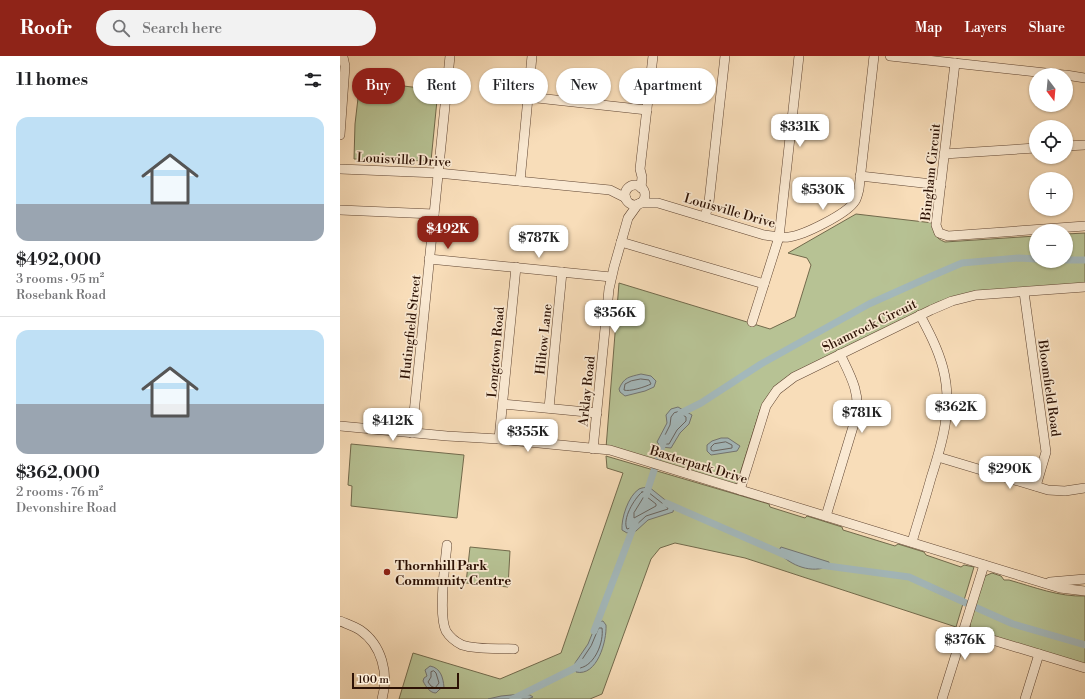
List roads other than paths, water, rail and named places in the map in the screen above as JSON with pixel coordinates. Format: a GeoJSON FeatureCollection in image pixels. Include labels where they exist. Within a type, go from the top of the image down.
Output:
{"type":"FeatureCollection","features":[{"type":"Feature","properties":{"kind":"street"},"geometry":{"type":"LineString","coordinates":[[340,135],[345,66],[343,56]]}},
{"type":"Feature","properties":{"kind":"street","name":"Hutingfield Street"},"geometry":{"type":"LineString","coordinates":[[412,433],[450,56]]}},
{"type":"Feature","properties":{"kind":"street"},"geometry":{"type":"LineString","coordinates":[[531,68],[532,56]]}},
{"type":"Feature","properties":{"kind":"street"},"geometry":{"type":"LineString","coordinates":[[640,169],[625,193],[627,200],[634,205],[639,204],[644,198],[640,169],[653,56]]}},
{"type":"Feature","properties":{"kind":"street"},"geometry":{"type":"LineString","coordinates":[[705,217],[709,202],[725,56]]}},
{"type":"Feature","properties":{"kind":"street"},"geometry":{"type":"LineString","coordinates":[[752,322],[779,237],[799,56]]}},
{"type":"Feature","properties":{"kind":"street","name":"Louisville Drive"},"geometry":{"type":"LineString","coordinates":[[639,204],[658,203],[764,235],[779,237],[789,237],[805,233],[846,210],[855,200],[859,189],[874,56]]}},
{"type":"Feature","properties":{"kind":"street"},"geometry":{"type":"LineString","coordinates":[[890,56],[1029,71]]}},
{"type":"Feature","properties":{"kind":"street","name":"Bingham Circuit"},"geometry":{"type":"LineString","coordinates":[[955,63],[936,225],[939,233],[943,235],[1085,226]]}},
{"type":"Feature","properties":{"kind":"street"},"geometry":{"type":"LineString","coordinates":[[1073,76],[1085,78]]}},
{"type":"Feature","properties":{"kind":"street"},"geometry":{"type":"LineString","coordinates":[[548,99],[647,110]]}},
{"type":"Feature","properties":{"kind":"street"},"geometry":{"type":"LineString","coordinates":[[520,181],[527,104]]}},
{"type":"Feature","properties":{"kind":"street"},"geometry":{"type":"LineString","coordinates":[[1073,146],[1085,145]]}},
{"type":"Feature","properties":{"kind":"street"},"geometry":{"type":"LineString","coordinates":[[944,154],[1029,148]]}},
{"type":"Feature","properties":{"kind":"street","name":"Louisville Drive"},"geometry":{"type":"LineString","coordinates":[[340,169],[438,173],[610,190],[630,187]]}},
{"type":"Feature","properties":{"kind":"street"},"geometry":{"type":"LineString","coordinates":[[860,176],[941,186]]}},
{"type":"Feature","properties":{"kind":"street"},"geometry":{"type":"LineString","coordinates":[[630,187],[635,186],[642,190]]}},
{"type":"Feature","properties":{"kind":"street","name":"Louisville Drive"},"geometry":{"type":"LineString","coordinates":[[610,190],[627,200]]}},
{"type":"Feature","properties":{"kind":"street","name":"Louisville Drive"},"geometry":{"type":"LineString","coordinates":[[642,190],[658,203]]}},
{"type":"Feature","properties":{"kind":"street","name":"Arklay Road"},"geometry":{"type":"LineString","coordinates":[[593,449],[608,289],[628,218],[627,200]]}},
{"type":"Feature","properties":{"kind":"street","name":"Arklay Road"},"geometry":{"type":"LineString","coordinates":[[628,218],[639,204]]}},
{"type":"Feature","properties":{"kind":"street"},"geometry":{"type":"LineString","coordinates":[[340,210],[434,214]]}},
{"type":"Feature","properties":{"kind":"street"},"geometry":{"type":"LineString","coordinates":[[621,242],[764,284]]}},
{"type":"Feature","properties":{"kind":"street"},"geometry":{"type":"LineString","coordinates":[[429,259],[611,277]]}},
{"type":"Feature","properties":{"kind":"street","name":"Longtown Road"},"geometry":{"type":"LineString","coordinates":[[499,439],[516,267]]}},
{"type":"Feature","properties":{"kind":"street","name":"Hiltow Lane"},"geometry":{"type":"LineString","coordinates":[[549,408],[562,272]]}},
{"type":"Feature","properties":{"kind":"street","name":"Shamrock Circuit"},"geometry":{"type":"LineString","coordinates":[[740,490],[764,412],[773,395],[788,380],[942,304],[969,297],[1085,287]]}},
{"type":"Feature","properties":{"kind":"street","name":"Bloomfield Road"},"geometry":{"type":"LineString","coordinates":[[1024,292],[1046,448],[1045,459],[1036,486]]}},
{"type":"Feature","properties":{"kind":"street"},"geometry":{"type":"LineString","coordinates":[[912,542],[944,434],[948,400],[943,367],[937,350],[920,315]]}},
{"type":"Feature","properties":{"kind":"street"},"geometry":{"type":"LineString","coordinates":[[826,516],[858,407],[858,397],[855,386],[840,354]]}},
{"type":"Feature","properties":{"kind":"street"},"geometry":{"type":"LineString","coordinates":[[503,404],[597,413]]}},
{"type":"Feature","properties":{"kind":"street","name":"Baxterpark Drive"},"geometry":{"type":"LineString","coordinates":[[340,426],[610,450],[1041,582],[1069,590],[1085,591]]}},
{"type":"Feature","properties":{"kind":"street"},"geometry":{"type":"LineString","coordinates":[[938,457],[1056,491],[1085,488]]}},
{"type":"Feature","properties":{"kind":"street"},"geometry":{"type":"LineString","coordinates":[[447,545],[442,613],[446,631],[452,638],[462,644],[477,647],[514,648]]}},
{"type":"Feature","properties":{"kind":"street"},"geometry":{"type":"LineString","coordinates":[[942,699],[984,564]]}},
{"type":"Feature","properties":{"kind":"street","name":"Baxterpark Drive"},"geometry":{"type":"LineString","coordinates":[[1041,582],[1061,582],[1085,579]]}},
{"type":"Feature","properties":{"kind":"street"},"geometry":{"type":"LineString","coordinates":[[341,622],[360,631],[376,648],[381,657],[385,678],[382,699]]}},
{"type":"Feature","properties":{"kind":"street"},"geometry":{"type":"LineString","coordinates":[[963,631],[1085,668]]}},
{"type":"Feature","properties":{"kind":"street"},"geometry":{"type":"LineString","coordinates":[[1025,699],[1039,654]]}},
{"type":"Feature","properties":{"kind":"water"},"geometry":{"type":"Polygon","coordinates":[[[641,374],[651,376],[656,381],[654,387],[625,396],[620,392],[619,389],[625,380],[641,374]]]}},
{"type":"Feature","properties":{"kind":"water"},"geometry":{"type":"Polygon","coordinates":[[[678,407],[692,415],[689,424],[680,433],[671,448],[661,447],[657,442],[667,423],[666,415],[671,409],[678,407]]]}},
{"type":"Feature","properties":{"kind":"water"},"geometry":{"type":"Polygon","coordinates":[[[721,438],[728,438],[740,446],[737,451],[711,455],[707,451],[707,445],[712,441],[721,438]]]}},
{"type":"Feature","properties":{"kind":"water"},"geometry":{"type":"Polygon","coordinates":[[[649,487],[674,507],[673,512],[648,520],[636,531],[627,533],[622,530],[622,525],[624,514],[629,502],[635,492],[639,489],[649,487]]]}},
{"type":"Feature","properties":{"kind":"water"},"geometry":{"type":"Polygon","coordinates":[[[781,547],[829,562],[829,566],[809,569],[795,565],[778,552],[781,547]]]}},
{"type":"Feature","properties":{"kind":"water"},"geometry":{"type":"Polygon","coordinates":[[[603,621],[606,625],[605,640],[595,664],[590,669],[583,672],[576,672],[575,663],[588,644],[597,622],[603,621]]]}},
{"type":"Feature","properties":{"kind":"water"},"geometry":{"type":"Polygon","coordinates":[[[430,666],[439,671],[443,680],[444,687],[436,693],[428,689],[423,681],[427,676],[425,670],[430,666]]]}},
{"type":"Feature","properties":{"kind":"water"},"geometry":{"type":"Polygon","coordinates":[[[522,694],[533,697],[528,699],[488,699],[501,696],[522,694]]]}},
{"type":"Feature","properties":{"kind":"waterway"},"geometry":{"type":"LineString","coordinates":[[678,418],[681,413],[701,403],[761,364],[869,304],[962,263],[1019,258],[1029,259]]}},
{"type":"Feature","properties":{"kind":"waterway"},"geometry":{"type":"LineString","coordinates":[[1073,260],[1085,260]]}},
{"type":"Feature","properties":{"kind":"waterway"},"geometry":{"type":"LineString","coordinates":[[646,495],[665,438]]}},
{"type":"Feature","properties":{"kind":"waterway"},"geometry":{"type":"LineString","coordinates":[[666,503],[787,556]]}},
{"type":"Feature","properties":{"kind":"waterway"},"geometry":{"type":"LineString","coordinates":[[594,631],[635,523]]}},
{"type":"Feature","properties":{"kind":"waterway"},"geometry":{"type":"LineString","coordinates":[[820,565],[909,577],[966,603]]}},
{"type":"Feature","properties":{"kind":"waterway"},"geometry":{"type":"LineString","coordinates":[[977,608],[1013,624],[1085,645]]}},
{"type":"Feature","properties":{"kind":"waterway"},"geometry":{"type":"LineString","coordinates":[[513,699],[575,668],[581,662]]}},
{"type":"Feature","properties":{"kind":"place","name":"Thornhill Park Community Centre"},"geometry":{"type":"Point","coordinates":[387,572]}}]}
